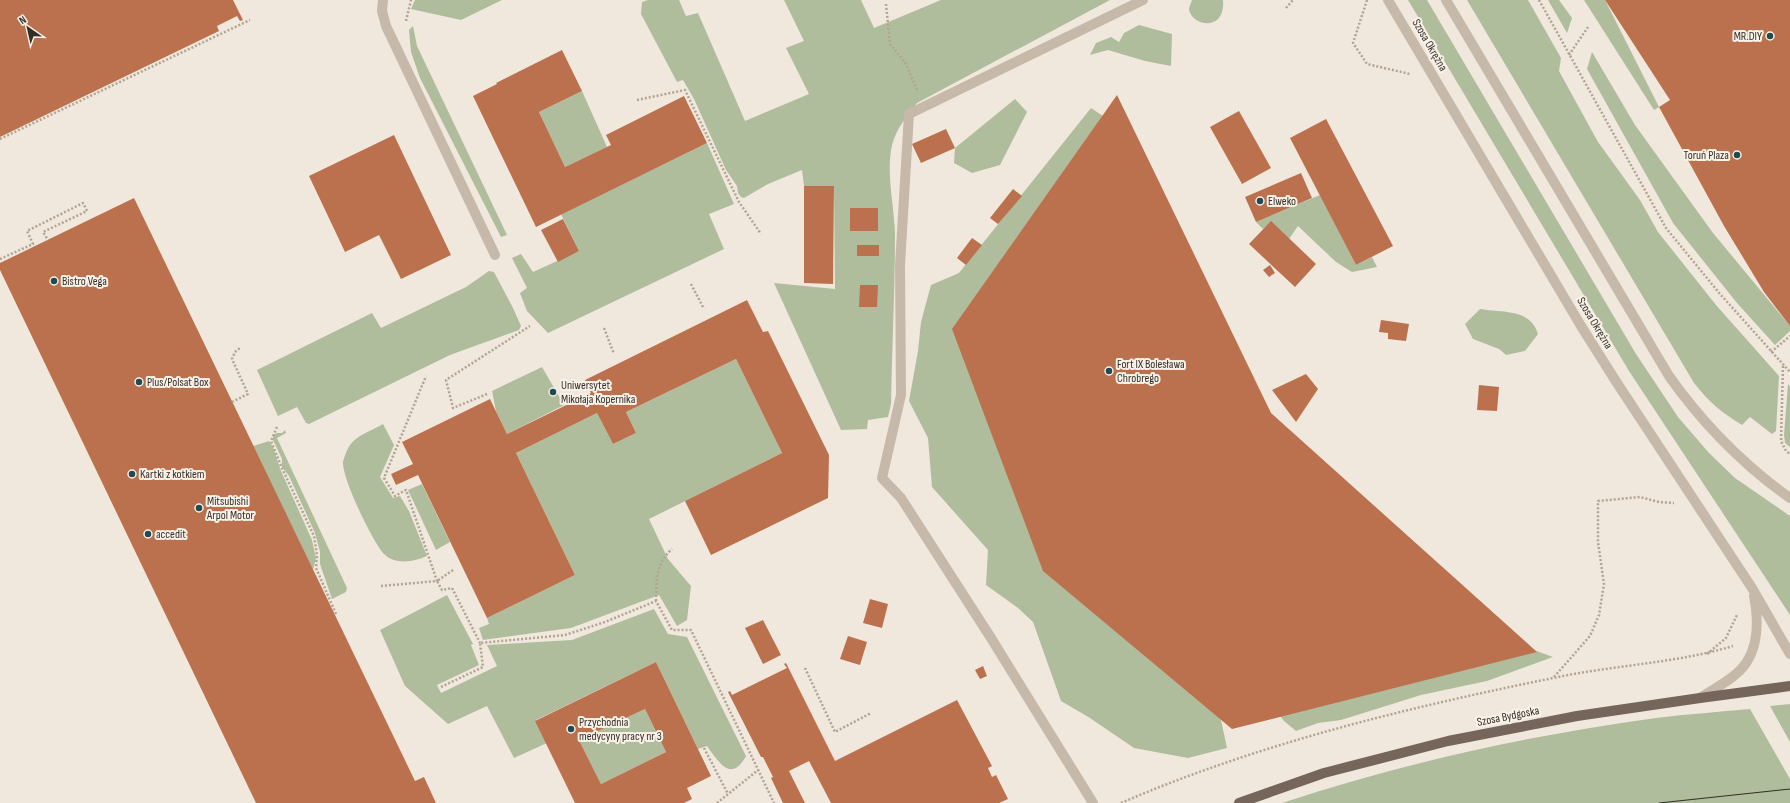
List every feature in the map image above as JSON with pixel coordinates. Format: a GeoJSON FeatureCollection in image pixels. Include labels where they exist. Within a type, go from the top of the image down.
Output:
{"type":"FeatureCollection","features":[{"type":"Feature","properties":{"kind":"main road","name":"Szosa Bydgoska"},"geometry":{"type":"LineString","coordinates":[[1239,803],[1324,773],[1448,740],[1577,716],[1790,686]]}},
{"type":"Feature","properties":{"kind":"street"},"geometry":{"type":"LineString","coordinates":[[383,0],[382,11],[386,26],[495,255]]}},
{"type":"Feature","properties":{"kind":"street"},"geometry":{"type":"LineString","coordinates":[[1093,803],[991,638],[901,498],[882,478],[900,395],[900,265],[909,114],[1143,0]]}},
{"type":"Feature","properties":{"kind":"street","name":"Szosa Okrężna"},"geometry":{"type":"LineString","coordinates":[[1388,0],[1581,326],[1752,588],[1790,654]]}},
{"type":"Feature","properties":{"kind":"street"},"geometry":{"type":"LineString","coordinates":[[1446,0],[1656,356],[1682,395],[1728,448],[1760,476],[1790,498]]}},
{"type":"Feature","properties":{"kind":"street"},"geometry":{"type":"LineString","coordinates":[[1700,698],[1737,674],[1746,663],[1754,646],[1757,630],[1758,616],[1752,588]]}},
{"type":"Feature","properties":{"kind":"path"},"geometry":{"type":"LineString","coordinates":[[1286,8],[1293,0]]}},
{"type":"Feature","properties":{"kind":"path"},"geometry":{"type":"LineString","coordinates":[[1539,0],[1666,228],[1720,294],[1783,366],[1790,372]]}},
{"type":"Feature","properties":{"kind":"path"},"geometry":{"type":"LineString","coordinates":[[886,4],[890,44],[906,64],[924,107]]}},
{"type":"Feature","properties":{"kind":"path"},"geometry":{"type":"LineString","coordinates":[[0,139],[250,20]]}},
{"type":"Feature","properties":{"kind":"path"},"geometry":{"type":"LineString","coordinates":[[1570,54],[1588,27]]}},
{"type":"Feature","properties":{"kind":"path"},"geometry":{"type":"LineString","coordinates":[[637,100],[685,90],[739,202],[760,234]]}},
{"type":"Feature","properties":{"kind":"path"},"geometry":{"type":"LineString","coordinates":[[0,259],[33,244],[27,231],[83,203],[87,211],[43,232],[48,240]]}},
{"type":"Feature","properties":{"kind":"path"},"geometry":{"type":"LineString","coordinates":[[691,284],[704,309]]}},
{"type":"Feature","properties":{"kind":"path"},"geometry":{"type":"LineString","coordinates":[[487,394],[453,408],[446,380],[530,326]]}},
{"type":"Feature","properties":{"kind":"path"},"geometry":{"type":"LineString","coordinates":[[604,328],[614,354]]}},
{"type":"Feature","properties":{"kind":"path"},"geometry":{"type":"LineString","coordinates":[[1771,352],[1790,336]]}},
{"type":"Feature","properties":{"kind":"path"},"geometry":{"type":"LineString","coordinates":[[232,402],[248,394],[232,359],[235,352],[241,347]]}},
{"type":"Feature","properties":{"kind":"path"},"geometry":{"type":"LineString","coordinates":[[1783,366],[1781,441],[1786,451],[1790,454]]}},
{"type":"Feature","properties":{"kind":"path"},"geometry":{"type":"LineString","coordinates":[[426,376],[384,478],[395,496],[406,490],[437,581],[442,590],[452,588],[480,642],[483,668],[441,687]]}},
{"type":"Feature","properties":{"kind":"path"},"geometry":{"type":"LineString","coordinates":[[277,427],[271,441],[314,536],[317,555],[316,568],[336,614]]}},
{"type":"Feature","properties":{"kind":"path"},"geometry":{"type":"LineString","coordinates":[[1553,678],[1590,636],[1599,614],[1604,584],[1598,542],[1598,501],[1640,497],[1659,502],[1676,503]]}},
{"type":"Feature","properties":{"kind":"path"},"geometry":{"type":"LineString","coordinates":[[672,549],[665,555],[657,573],[656,601],[672,630],[691,630],[774,803]]}},
{"type":"Feature","properties":{"kind":"path"},"geometry":{"type":"LineString","coordinates":[[381,586],[437,581],[453,570]]}},
{"type":"Feature","properties":{"kind":"path"},"geometry":{"type":"LineString","coordinates":[[480,642],[565,635],[605,622],[656,601]]}},
{"type":"Feature","properties":{"kind":"path"},"geometry":{"type":"LineString","coordinates":[[1707,654],[1726,638]]}},
{"type":"Feature","properties":{"kind":"path"},"geometry":{"type":"LineString","coordinates":[[1121,803],[1167,783],[1323,731],[1479,693],[1591,670],[1707,654],[1735,646]]}},
{"type":"Feature","properties":{"kind":"path"},"geometry":{"type":"LineString","coordinates":[[805,668],[835,732],[871,713]]}},
{"type":"Feature","properties":{"kind":"path"},"geometry":{"type":"LineString","coordinates":[[704,748],[728,794]]}},
{"type":"Feature","properties":{"kind":"path"},"geometry":{"type":"LineString","coordinates":[[717,803],[758,770]]}},
{"type":"Feature","properties":{"kind":"green space"},"geometry":{"type":"Polygon","coordinates":[[[415,0],[502,0],[461,20],[411,9],[415,0]]]}},
{"type":"Feature","properties":{"kind":"green space"},"geometry":{"type":"Polygon","coordinates":[[[648,0],[679,0],[686,16],[698,13],[745,121],[809,94],[786,48],[804,41],[784,0],[861,0],[874,28],[941,0],[1110,0],[917,103],[899,128],[892,145],[890,156],[895,233],[891,404],[888,417],[868,420],[867,429],[841,430],[774,283],[835,289],[834,186],[804,186],[802,170],[768,184],[744,198],[741,197],[738,193],[737,186],[726,170],[694,99],[683,80],[677,82],[641,14],[642,2],[648,0]]]}},
{"type":"Feature","properties":{"kind":"green space"},"geometry":{"type":"Polygon","coordinates":[[[1192,0],[1223,0],[1222,11],[1219,18],[1214,22],[1208,23],[1201,22],[1196,19],[1191,15],[1189,9],[1192,0]]]}},
{"type":"Feature","properties":{"kind":"green space"},"geometry":{"type":"Polygon","coordinates":[[[1408,0],[1427,0],[1636,354],[1678,417],[1709,453],[1735,478],[1790,516],[1790,615],[1629,371],[1408,0]]]}},
{"type":"Feature","properties":{"kind":"green space"},"geometry":{"type":"Polygon","coordinates":[[[1467,0],[1528,0],[1561,58],[1559,71],[1598,142],[1640,200],[1658,232],[1716,305],[1779,376],[1776,431],[1772,434],[1750,417],[1742,425],[1735,421],[1705,396],[1694,383],[1467,0]]]}},
{"type":"Feature","properties":{"kind":"green space"},"geometry":{"type":"Polygon","coordinates":[[[1548,0],[1559,0],[1572,18],[1567,33],[1548,0]]]}},
{"type":"Feature","properties":{"kind":"green space"},"geometry":{"type":"Polygon","coordinates":[[[1584,0],[1605,0],[1659,107],[1654,110],[1584,0]]]}},
{"type":"Feature","properties":{"kind":"green space"},"geometry":{"type":"Polygon","coordinates":[[[1139,25],[1172,34],[1171,66],[1145,61],[1108,50],[1090,55],[1096,43],[1111,37],[1119,42],[1124,33],[1139,25]]]}},
{"type":"Feature","properties":{"kind":"green space"},"geometry":{"type":"Polygon","coordinates":[[[413,26],[417,46],[507,235],[501,237],[420,78],[411,52],[409,30],[413,26]]]}},
{"type":"Feature","properties":{"kind":"green space"},"geometry":{"type":"Polygon","coordinates":[[[1592,52],[1635,125],[1713,233],[1790,326],[1790,331],[1775,345],[1737,303],[1673,223],[1587,69],[1592,52]]]}},
{"type":"Feature","properties":{"kind":"green space"},"geometry":{"type":"Polygon","coordinates":[[[582,91],[607,147],[565,167],[539,112],[582,91]]]}},
{"type":"Feature","properties":{"kind":"green space"},"geometry":{"type":"Polygon","coordinates":[[[1015,99],[1027,112],[1000,165],[972,173],[954,163],[955,148],[1015,99]]]}},
{"type":"Feature","properties":{"kind":"green space"},"geometry":{"type":"Polygon","coordinates":[[[1091,108],[1115,124],[1191,673],[1221,720],[1227,748],[1188,758],[1134,748],[1090,718],[1061,701],[1033,622],[1018,608],[986,585],[988,550],[932,487],[928,438],[909,401],[918,351],[921,322],[931,285],[959,273],[1091,108]]]}},
{"type":"Feature","properties":{"kind":"green space"},"geometry":{"type":"Polygon","coordinates":[[[707,143],[734,204],[709,214],[724,249],[548,333],[527,311],[520,293],[527,288],[512,258],[521,254],[533,272],[579,251],[561,214],[707,143]]]}},
{"type":"Feature","properties":{"kind":"green space"},"geometry":{"type":"Polygon","coordinates":[[[1320,195],[1356,265],[1372,257],[1377,267],[1352,272],[1336,262],[1298,226],[1289,239],[1271,222],[1263,229],[1256,222],[1320,195]]]}},
{"type":"Feature","properties":{"kind":"green space"},"geometry":{"type":"Polygon","coordinates":[[[489,271],[494,272],[513,308],[521,326],[519,330],[450,355],[309,424],[306,423],[297,407],[278,416],[257,370],[372,313],[381,328],[466,287],[489,271]]]}},
{"type":"Feature","properties":{"kind":"green space"},"geometry":{"type":"Polygon","coordinates":[[[1480,309],[1514,313],[1522,316],[1529,320],[1538,334],[1525,351],[1506,355],[1499,349],[1473,339],[1465,324],[1480,309]]]}},
{"type":"Feature","properties":{"kind":"green space"},"geometry":{"type":"Polygon","coordinates":[[[736,359],[782,453],[649,519],[668,559],[691,586],[687,620],[677,626],[659,595],[571,628],[483,640],[479,628],[489,624],[487,618],[575,575],[516,453],[597,413],[613,444],[636,433],[626,412],[736,359]]]}},
{"type":"Feature","properties":{"kind":"green space"},"geometry":{"type":"Polygon","coordinates":[[[542,367],[564,405],[507,434],[496,411],[492,391],[542,367]]]}},
{"type":"Feature","properties":{"kind":"green space"},"geometry":{"type":"Polygon","coordinates":[[[1788,384],[1790,386],[1790,447],[1785,443],[1784,435],[1788,384]]]}},
{"type":"Feature","properties":{"kind":"green space"},"geometry":{"type":"Polygon","coordinates":[[[383,424],[394,445],[380,477],[393,498],[400,496],[409,511],[427,556],[416,560],[399,561],[394,560],[384,554],[365,523],[352,495],[344,470],[343,462],[353,441],[383,424]]]}},
{"type":"Feature","properties":{"kind":"green space"},"geometry":{"type":"Polygon","coordinates":[[[285,430],[286,433],[277,438],[347,588],[346,592],[332,599],[320,564],[320,552],[315,533],[289,476],[282,467],[282,459],[273,440],[273,435],[282,433],[285,430]]]}},
{"type":"Feature","properties":{"kind":"green space"},"geometry":{"type":"Polygon","coordinates":[[[269,441],[273,447],[281,471],[312,540],[316,558],[313,570],[253,446],[269,441]]]}},
{"type":"Feature","properties":{"kind":"green space"},"geometry":{"type":"Polygon","coordinates":[[[422,484],[450,542],[436,550],[408,490],[422,484]]]}},
{"type":"Feature","properties":{"kind":"green space"},"geometry":{"type":"Polygon","coordinates":[[[447,595],[473,644],[471,645],[479,665],[437,685],[441,693],[497,666],[487,645],[572,640],[654,609],[668,634],[687,637],[746,756],[740,764],[735,768],[730,769],[720,763],[707,746],[698,749],[656,662],[536,720],[547,743],[514,758],[487,706],[448,724],[405,686],[380,630],[447,595]]]}},
{"type":"Feature","properties":{"kind":"green space"},"geometry":{"type":"Polygon","coordinates":[[[1509,641],[1553,657],[1487,681],[1421,695],[1341,720],[1318,723],[1296,731],[1284,721],[1264,695],[1509,641]]]}},
{"type":"Feature","properties":{"kind":"green space"},"geometry":{"type":"Polygon","coordinates":[[[1790,704],[1790,742],[1770,706],[1790,704]]]}},
{"type":"Feature","properties":{"kind":"green space"},"geometry":{"type":"Polygon","coordinates":[[[645,709],[666,752],[601,784],[579,740],[645,709]]]}},
{"type":"Feature","properties":{"kind":"green space"},"geometry":{"type":"Polygon","coordinates":[[[1750,709],[1790,779],[1790,803],[1282,803],[1374,775],[1514,742],[1656,718],[1750,709]]]}},
{"type":"Feature","properties":{"kind":"building"},"geometry":{"type":"Polygon","coordinates":[[[0,0],[233,0],[243,20],[240,21],[237,16],[217,26],[219,31],[0,137],[0,0]]]}},
{"type":"Feature","properties":{"kind":"building","name":"Toruń Plaza"},"geometry":{"type":"Polygon","coordinates":[[[1605,0],[1790,0],[1790,326],[1764,292],[1724,226],[1659,107],[1670,100],[1605,0]]]}},
{"type":"Feature","properties":{"kind":"building"},"geometry":{"type":"Polygon","coordinates":[[[562,50],[582,91],[539,112],[565,167],[611,145],[606,135],[684,96],[707,143],[536,227],[473,96],[562,50]]]}},
{"type":"Feature","properties":{"kind":"building","name":"Fort IX Bolesława Chrobrego"},"geometry":{"type":"Polygon","coordinates":[[[1117,95],[1271,413],[1537,652],[1232,729],[1043,571],[952,329],[1117,95]]]}},
{"type":"Feature","properties":{"kind":"building"},"geometry":{"type":"Polygon","coordinates":[[[1239,111],[1271,168],[1242,184],[1210,127],[1239,111]]]}},
{"type":"Feature","properties":{"kind":"building"},"geometry":{"type":"Polygon","coordinates":[[[1326,119],[1393,246],[1356,265],[1290,138],[1326,119]]]}},
{"type":"Feature","properties":{"kind":"building"},"geometry":{"type":"Polygon","coordinates":[[[946,129],[955,148],[921,163],[912,144],[946,129]]]}},
{"type":"Feature","properties":{"kind":"building"},"geometry":{"type":"Polygon","coordinates":[[[394,135],[451,255],[401,279],[379,235],[345,252],[309,176],[394,135]]]}},
{"type":"Feature","properties":{"kind":"building"},"geometry":{"type":"Polygon","coordinates":[[[1301,173],[1312,198],[1256,222],[1245,197],[1301,173]]]}},
{"type":"Feature","properties":{"kind":"building"},"geometry":{"type":"Polygon","coordinates":[[[804,186],[834,186],[833,284],[804,283],[804,186]]]}},
{"type":"Feature","properties":{"kind":"building"},"geometry":{"type":"Polygon","coordinates":[[[1013,189],[1022,196],[998,224],[990,218],[1013,189]]]}},
{"type":"Feature","properties":{"kind":"building","name":"Mitsubishi Arpol Motor"},"geometry":{"type":"Polygon","coordinates":[[[134,198],[415,781],[424,777],[436,803],[256,803],[0,270],[0,263],[134,198]]]}},
{"type":"Feature","properties":{"kind":"building"},"geometry":{"type":"Polygon","coordinates":[[[850,208],[878,208],[878,231],[850,231],[850,208]]]}},
{"type":"Feature","properties":{"kind":"building"},"geometry":{"type":"Polygon","coordinates":[[[563,219],[579,251],[558,262],[541,230],[563,219]]]}},
{"type":"Feature","properties":{"kind":"building"},"geometry":{"type":"Polygon","coordinates":[[[1271,221],[1316,264],[1295,287],[1249,244],[1271,221]]]}},
{"type":"Feature","properties":{"kind":"building"},"geometry":{"type":"Polygon","coordinates":[[[972,238],[982,245],[966,265],[957,258],[972,238]]]}},
{"type":"Feature","properties":{"kind":"building"},"geometry":{"type":"Polygon","coordinates":[[[857,245],[879,245],[879,256],[857,256],[857,245]]]}},
{"type":"Feature","properties":{"kind":"building"},"geometry":{"type":"Polygon","coordinates":[[[1270,265],[1275,273],[1269,277],[1263,270],[1270,265]]]}},
{"type":"Feature","properties":{"kind":"building"},"geometry":{"type":"Polygon","coordinates":[[[860,285],[878,285],[877,307],[859,307],[860,285]]]}},
{"type":"Feature","properties":{"kind":"building"},"geometry":{"type":"Polygon","coordinates":[[[747,300],[763,332],[768,331],[829,455],[828,498],[711,555],[685,501],[782,453],[736,359],[626,412],[636,433],[613,444],[597,413],[516,453],[575,575],[487,618],[418,475],[396,485],[391,474],[413,464],[402,442],[490,399],[507,434],[591,393],[585,380],[747,300]]]}},
{"type":"Feature","properties":{"kind":"building"},"geometry":{"type":"Polygon","coordinates":[[[1381,320],[1409,324],[1406,341],[1388,339],[1388,333],[1379,332],[1381,320]]]}},
{"type":"Feature","properties":{"kind":"building"},"geometry":{"type":"Polygon","coordinates":[[[1306,374],[1318,389],[1296,422],[1272,390],[1306,374]]]}},
{"type":"Feature","properties":{"kind":"building"},"geometry":{"type":"Polygon","coordinates":[[[1479,385],[1499,387],[1497,411],[1477,410],[1479,385]]]}},
{"type":"Feature","properties":{"kind":"building"},"geometry":{"type":"Polygon","coordinates":[[[870,599],[888,604],[882,628],[863,623],[870,599]]]}},
{"type":"Feature","properties":{"kind":"building"},"geometry":{"type":"Polygon","coordinates":[[[763,620],[781,655],[763,664],[745,628],[763,620]]]}},
{"type":"Feature","properties":{"kind":"building"},"geometry":{"type":"Polygon","coordinates":[[[848,636],[867,642],[860,665],[840,659],[848,636]]]}},
{"type":"Feature","properties":{"kind":"building","name":"Przychodnia medycyny pracy nr 3"},"geometry":{"type":"Polygon","coordinates":[[[656,662],[711,776],[687,788],[692,799],[684,803],[575,803],[535,721],[656,662]],[[645,709],[579,740],[601,784],[666,752],[645,709]]]}},
{"type":"Feature","properties":{"kind":"building"},"geometry":{"type":"Polygon","coordinates":[[[786,663],[835,761],[957,700],[992,766],[988,768],[992,777],[996,775],[1008,799],[999,803],[831,803],[809,761],[789,771],[805,803],[783,803],[771,778],[773,777],[763,757],[761,757],[728,692],[730,691],[732,695],[787,668],[784,664],[786,663]]]}},
{"type":"Feature","properties":{"kind":"building"},"geometry":{"type":"Polygon","coordinates":[[[983,666],[987,676],[980,679],[975,670],[983,666]]]}},
{"type":"Feature","properties":{"kind":"tram line"},"geometry":{"type":"LineString","coordinates":[[1659,803],[1790,789]]}},
{"type":"Feature","properties":{"kind":"place","name":"MR.DIY"},"geometry":{"type":"Point","coordinates":[1770,36]}},
{"type":"Feature","properties":{"kind":"place","name":"Toruń Plaza"},"geometry":{"type":"Point","coordinates":[1737,155]}},
{"type":"Feature","properties":{"kind":"place","name":"Elweko"},"geometry":{"type":"Point","coordinates":[1260,201]}},
{"type":"Feature","properties":{"kind":"place","name":"Bistro Vega"},"geometry":{"type":"Point","coordinates":[54,281]}},
{"type":"Feature","properties":{"kind":"place","name":"Fort IX Bolesława Chrobrego"},"geometry":{"type":"Point","coordinates":[1109,371]}},
{"type":"Feature","properties":{"kind":"place","name":"Plus/Polsat Box"},"geometry":{"type":"Point","coordinates":[139,382]}},
{"type":"Feature","properties":{"kind":"place","name":"Uniwersytet Mikołaja Kopernika"},"geometry":{"type":"Point","coordinates":[553,392]}},
{"type":"Feature","properties":{"kind":"place","name":"Kartki z kotkiem"},"geometry":{"type":"Point","coordinates":[132,474]}},
{"type":"Feature","properties":{"kind":"place","name":"Mitsubishi Arpol Motor"},"geometry":{"type":"Point","coordinates":[199,508]}},
{"type":"Feature","properties":{"kind":"place","name":"accedit"},"geometry":{"type":"Point","coordinates":[148,534]}},
{"type":"Feature","properties":{"kind":"place","name":"Przychodnia medycyny pracy nr 3"},"geometry":{"type":"Point","coordinates":[571,729]}}]}
